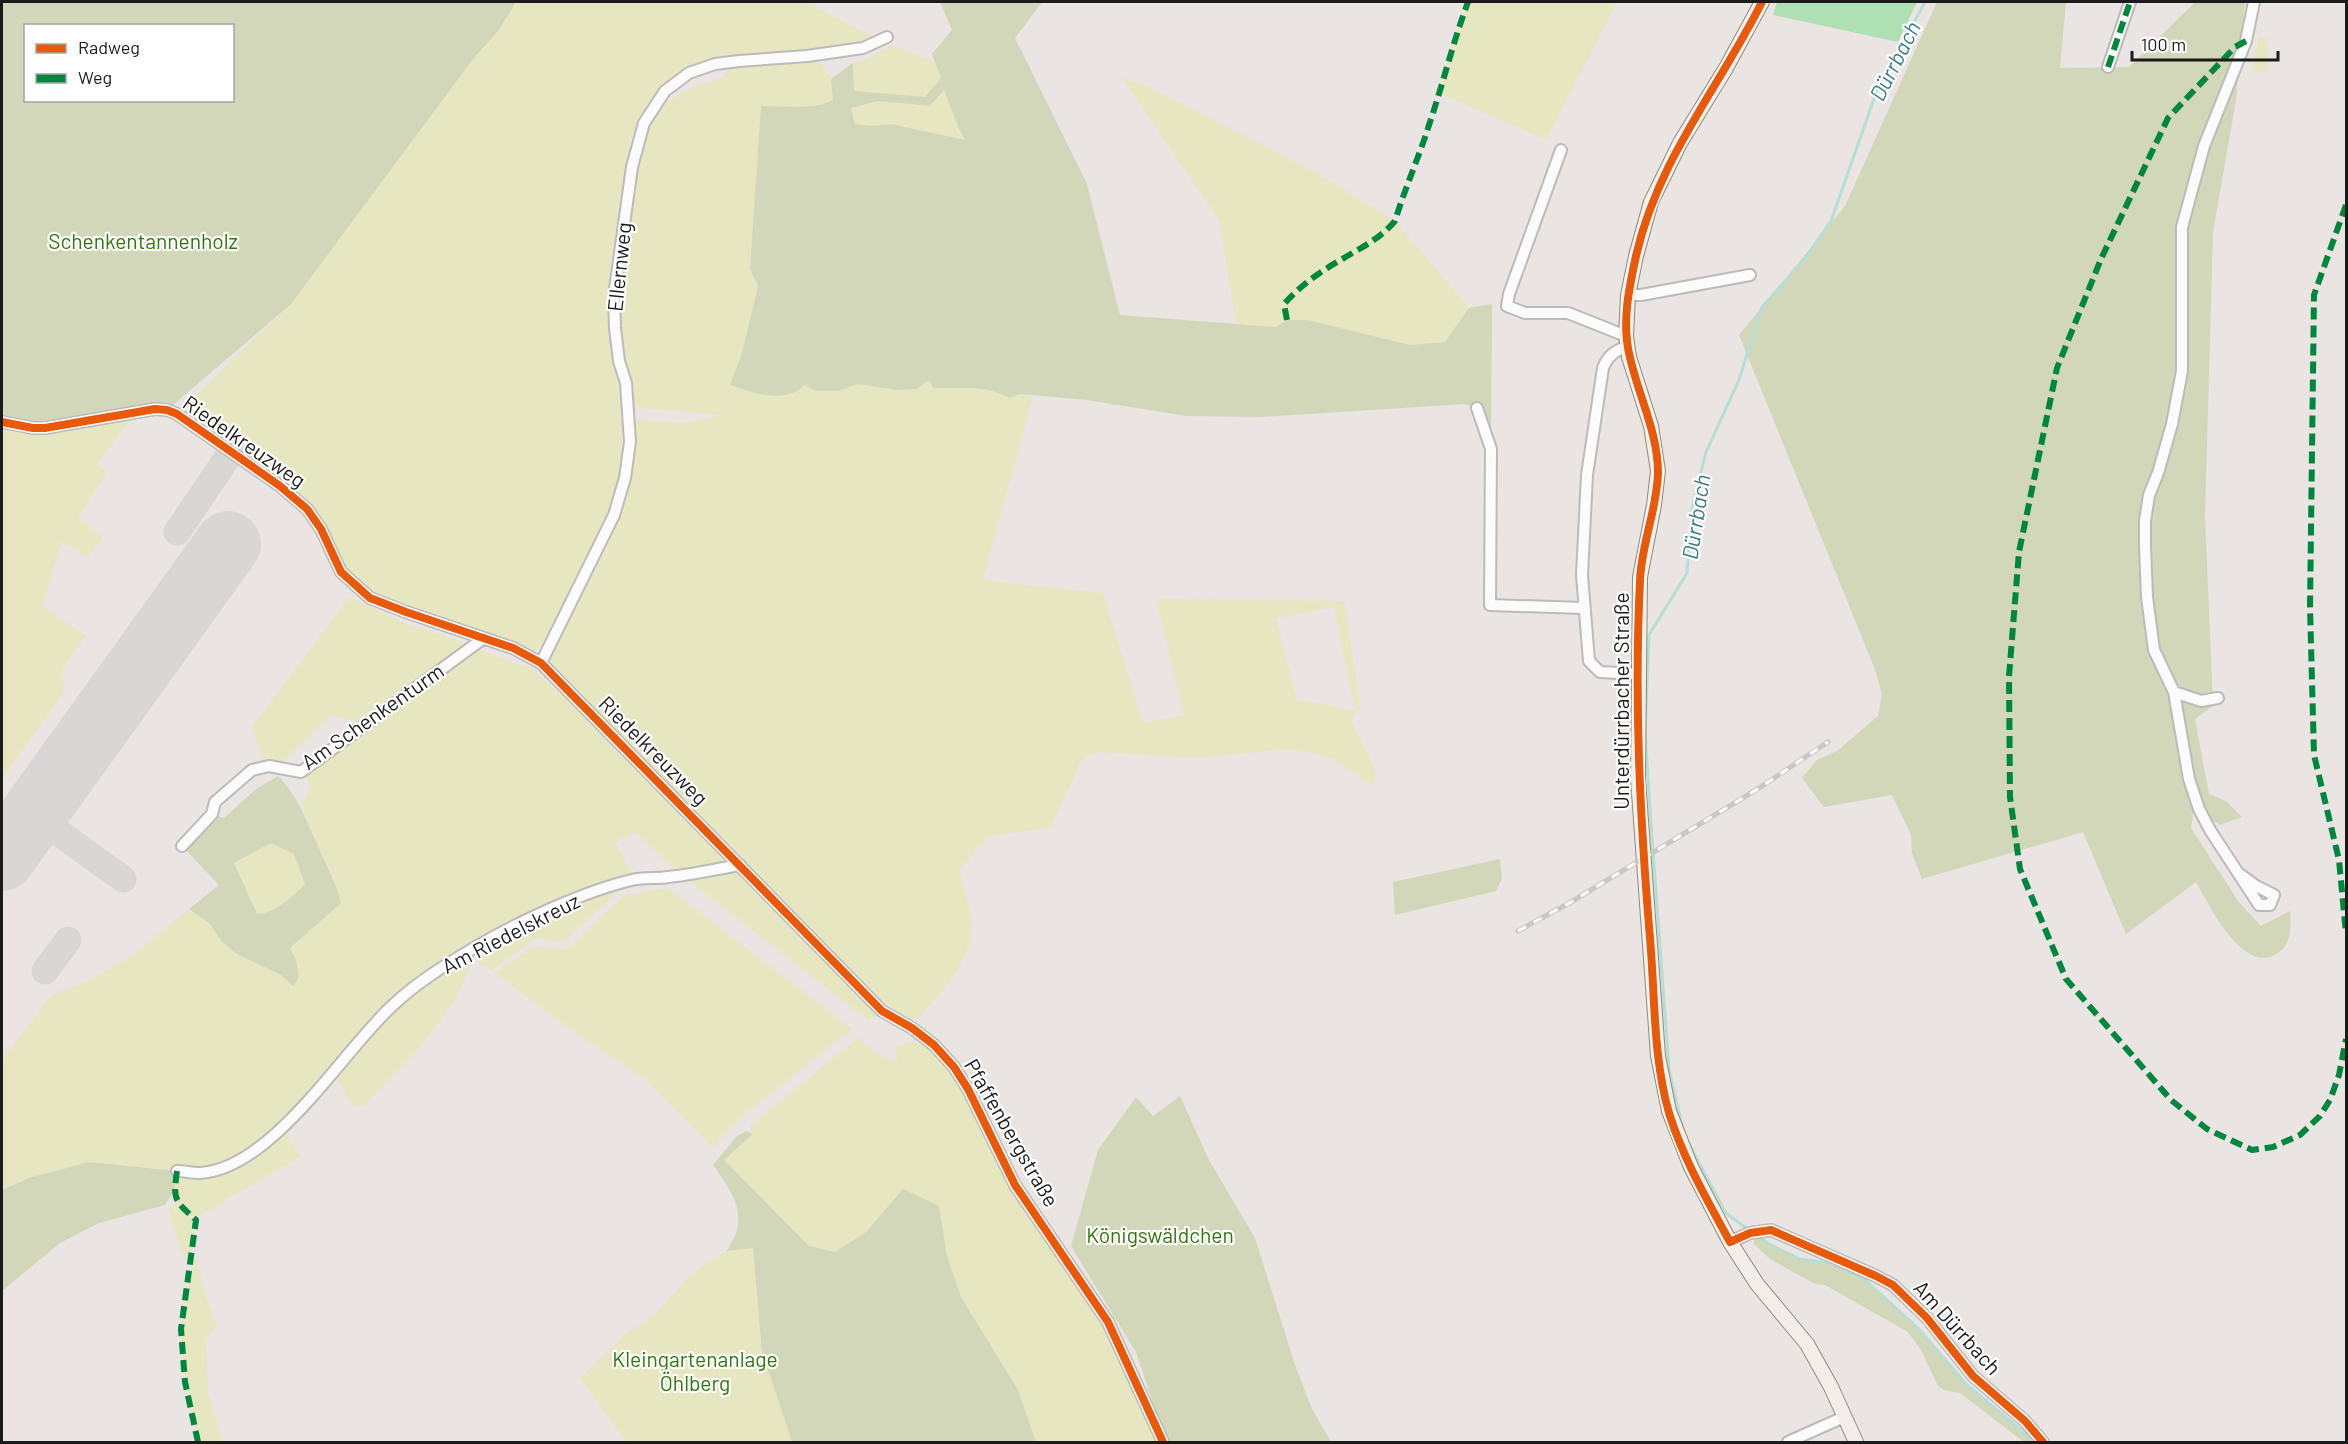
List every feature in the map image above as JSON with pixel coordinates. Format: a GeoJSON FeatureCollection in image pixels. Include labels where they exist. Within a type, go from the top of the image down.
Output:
{"type":"FeatureCollection","features":[{"type":"Feature","properties":{"kind":"street","name":"Unterdürrbacher Straße"},"geometry":{"type":"LineString","coordinates":[[1762,2],[1726,68],[1680,143],[1659,185],[1646,220],[1628,295],[1627,341],[1651,426],[1658,471],[1640,577],[1637,674],[1638,779],[1658,1056],[1663,1088],[1677,1136],[1690,1167],[1730,1242],[1757,1284],[1807,1344],[1856,1443]]}},
{"type":"Feature","properties":{"kind":"street"},"geometry":{"type":"LineString","coordinates":[[2108,67],[2130,2]]}},
{"type":"Feature","properties":{"kind":"street"},"geometry":{"type":"LineString","coordinates":[[2241,875],[2219,845],[2199,809],[2189,778],[2174,692],[2154,650],[2146,597],[2145,521],[2149,495],[2158,474],[2172,424],[2182,371],[2182,227],[2204,146],[2246,41],[2254,2]]}},
{"type":"Feature","properties":{"kind":"street","name":"Ellernweg"},"geometry":{"type":"LineString","coordinates":[[541,663],[614,515],[625,477],[630,442],[626,383],[619,361],[615,328],[614,296],[632,167],[644,123],[665,91],[689,73],[715,64],[807,56],[863,48],[887,37]]}},
{"type":"Feature","properties":{"kind":"street"},"geometry":{"type":"LineString","coordinates":[[1561,150],[1509,294],[1507,306],[1525,313],[1568,313],[1627,341]]}},
{"type":"Feature","properties":{"kind":"street"},"geometry":{"type":"LineString","coordinates":[[1628,295],[1641,295],[1750,275]]}},
{"type":"Feature","properties":{"kind":"street","name":"Unterdürrbacher Straße"},"geometry":{"type":"LineString","coordinates":[[1627,341],[1607,359],[1603,368],[1587,476],[1582,575],[1588,654],[1593,666],[1600,672],[1637,674]]}},
{"type":"Feature","properties":{"kind":"street","name":"Unterdürrbacher Straße"},"geometry":{"type":"LineString","coordinates":[[1477,408],[1491,449],[1490,605],[1583,608]]}},
{"type":"Feature","properties":{"kind":"street","name":"Riedelkreuzweg"},"geometry":{"type":"LineString","coordinates":[[2,422],[33,428],[155,409],[177,414],[280,486],[307,509],[321,529],[340,572],[370,598],[513,648],[541,663],[740,865]]}},
{"type":"Feature","properties":{"kind":"street","name":"Am Schenkenturm"},"geometry":{"type":"LineString","coordinates":[[182,846],[212,814],[215,802],[252,770],[269,766],[301,772],[484,638]]}},
{"type":"Feature","properties":{"kind":"street"},"geometry":{"type":"LineString","coordinates":[[2174,692],[2200,701],[2218,698]]}},
{"type":"Feature","properties":{"kind":"street","name":"Am Riedelskreuz"},"geometry":{"type":"LineString","coordinates":[[177,1171],[200,1173],[219,1168],[246,1156],[282,1130],[392,1005],[427,977],[476,947],[557,908],[602,889],[634,879],[668,878],[740,865]]}},
{"type":"Feature","properties":{"kind":"street","name":"Pfaffenbergstraße"},"geometry":{"type":"LineString","coordinates":[[740,865],[882,1011],[934,1045],[954,1067],[968,1089],[1015,1185],[1108,1322],[1163,1443]]}},
{"type":"Feature","properties":{"kind":"street","name":"Am Dürrbach"},"geometry":{"type":"LineString","coordinates":[[1730,1242],[1755,1232],[1771,1230],[1876,1276],[1893,1286],[1927,1318],[1982,1386],[2025,1421],[2043,1443]]}},
{"type":"Feature","properties":{"kind":"street"},"geometry":{"type":"LineString","coordinates":[[1788,1443],[1844,1417]]}},
{"type":"Feature","properties":{"kind":"green space","name":"Schenkentannenholz"},"geometry":{"type":"Polygon","coordinates":[[[2,2],[516,2],[498,31],[473,59],[291,304],[167,410],[45,428],[2,422],[2,2]]]}},
{"type":"Feature","properties":{"kind":"green space"},"geometry":{"type":"Polygon","coordinates":[[[516,2],[806,2],[882,41],[851,54],[818,60],[831,79],[833,100],[821,105],[801,107],[761,106],[750,269],[758,286],[742,353],[731,385],[759,394],[779,396],[788,395],[805,385],[838,391],[858,384],[897,390],[917,389],[930,379],[933,388],[982,389],[1009,398],[1019,394],[1028,395],[1032,400],[983,579],[1103,593],[1143,723],[1184,715],[1156,599],[1344,601],[1361,710],[1355,712],[1351,722],[1375,769],[1376,778],[1371,785],[1330,757],[1288,749],[1198,758],[1099,752],[1087,755],[1080,763],[1051,827],[991,836],[959,871],[971,918],[971,933],[963,961],[947,986],[917,1019],[906,1018],[873,993],[743,858],[554,671],[551,660],[554,648],[603,556],[622,508],[634,457],[634,420],[683,423],[724,415],[642,408],[629,400],[620,337],[620,308],[628,218],[638,157],[645,133],[653,117],[668,102],[694,87],[723,78],[729,67],[697,75],[670,89],[648,110],[631,138],[610,266],[609,318],[623,427],[619,477],[609,518],[600,538],[540,647],[532,653],[365,591],[341,572],[307,509],[177,414],[291,304],[473,59],[498,31],[516,2]],[[1334,607],[1276,618],[1297,701],[1314,702],[1355,711],[1334,607]]]}},
{"type":"Feature","properties":{"kind":"green space"},"geometry":{"type":"Polygon","coordinates":[[[940,2],[1042,2],[1015,38],[1087,184],[1120,315],[1276,327],[1287,320],[1308,320],[1410,345],[1445,342],[1469,308],[1492,304],[1491,449],[1477,408],[1464,404],[1261,417],[1186,416],[1087,400],[1020,394],[1009,398],[982,389],[933,388],[929,380],[917,389],[897,390],[858,384],[838,391],[816,391],[805,385],[788,395],[779,396],[759,394],[730,385],[742,353],[758,286],[750,269],[761,106],[801,107],[821,105],[833,100],[831,79],[853,63],[854,91],[925,97],[941,78],[932,54],[952,30],[940,2]],[[944,90],[930,106],[878,101],[851,108],[855,124],[874,126],[891,124],[965,140],[944,90]]]}},
{"type":"Feature","properties":{"kind":"green space"},"geometry":{"type":"Polygon","coordinates":[[[1468,2],[1617,2],[1546,140],[1439,93],[1454,37],[1468,2]]]}},
{"type":"Feature","properties":{"kind":"green space"},"geometry":{"type":"Polygon","coordinates":[[[1777,2],[1917,2],[1898,42],[1773,15],[1777,2]]]}},
{"type":"Feature","properties":{"kind":"green space"},"geometry":{"type":"Polygon","coordinates":[[[1937,2],[2066,2],[2060,68],[2129,67],[2195,2],[2245,2],[2236,100],[2213,232],[2205,516],[2213,706],[2195,719],[2209,794],[2226,801],[2242,817],[2220,825],[2194,809],[2191,828],[2238,901],[2261,926],[2290,911],[2290,928],[2286,945],[2278,953],[2265,958],[2253,955],[2229,935],[2196,882],[2126,934],[2083,832],[1922,879],[1912,853],[1911,835],[1892,795],[1824,807],[1802,778],[1817,760],[1837,751],[1878,716],[1882,694],[1874,667],[1739,335],[1845,206],[1937,2]]]}},
{"type":"Feature","properties":{"kind":"green space"},"geometry":{"type":"Polygon","coordinates":[[[2259,37],[2266,38],[2269,72],[2252,71],[2259,37]]]}},
{"type":"Feature","properties":{"kind":"green space"},"geometry":{"type":"Polygon","coordinates":[[[892,45],[937,63],[941,78],[925,97],[854,91],[853,63],[868,59],[892,45]]]}},
{"type":"Feature","properties":{"kind":"green space"},"geometry":{"type":"Polygon","coordinates":[[[1122,78],[1144,85],[1315,172],[1395,221],[1469,308],[1445,342],[1410,345],[1308,320],[1287,320],[1277,327],[1236,324],[1219,220],[1122,78]]]}},
{"type":"Feature","properties":{"kind":"green space"},"geometry":{"type":"Polygon","coordinates":[[[944,89],[959,129],[966,140],[891,124],[874,126],[854,124],[851,108],[878,101],[930,106],[944,89]]]}},
{"type":"Feature","properties":{"kind":"green space"},"geometry":{"type":"Polygon","coordinates":[[[134,414],[97,465],[107,472],[78,517],[103,538],[87,558],[62,541],[42,606],[86,636],[61,671],[65,690],[2,779],[2,422],[134,414]]]}},
{"type":"Feature","properties":{"kind":"green space"},"geometry":{"type":"Polygon","coordinates":[[[349,597],[407,624],[466,643],[357,721],[331,715],[281,763],[263,761],[252,727],[349,597]]]}},
{"type":"Feature","properties":{"kind":"green space"},"geometry":{"type":"Polygon","coordinates":[[[473,648],[533,669],[576,707],[876,1014],[868,1020],[678,872],[635,832],[615,842],[635,879],[650,883],[622,888],[563,942],[536,938],[491,971],[478,962],[479,953],[476,948],[469,971],[446,1013],[415,1052],[365,1105],[356,1108],[350,1102],[334,1071],[282,1130],[301,1156],[196,1218],[180,1207],[193,1221],[192,1247],[184,1260],[168,1208],[177,1203],[174,1190],[177,1171],[89,1162],[29,1178],[2,1190],[2,1060],[52,995],[90,980],[135,954],[189,909],[210,924],[222,942],[237,954],[281,975],[293,985],[296,960],[290,948],[336,882],[318,847],[301,804],[309,791],[305,775],[473,648]]]}},
{"type":"Feature","properties":{"kind":"green space"},"geometry":{"type":"Polygon","coordinates":[[[278,776],[291,792],[331,874],[341,903],[290,948],[296,960],[299,977],[293,986],[281,975],[237,954],[222,942],[210,924],[189,909],[219,885],[184,848],[218,816],[224,818],[256,789],[278,776]],[[271,843],[234,863],[257,914],[277,908],[305,884],[294,854],[271,843]]]}},
{"type":"Feature","properties":{"kind":"green space"},"geometry":{"type":"Polygon","coordinates":[[[271,843],[294,854],[305,884],[277,908],[257,914],[234,863],[271,843]]]}},
{"type":"Feature","properties":{"kind":"green space"},"geometry":{"type":"Polygon","coordinates":[[[1500,859],[1502,878],[1496,891],[1395,915],[1393,882],[1500,859]]]}},
{"type":"Feature","properties":{"kind":"green space"},"geometry":{"type":"Polygon","coordinates":[[[668,888],[852,1029],[742,1116],[713,1147],[646,1080],[586,1040],[494,973],[534,947],[567,949],[624,896],[668,888]]]}},
{"type":"Feature","properties":{"kind":"green space"},"geometry":{"type":"Polygon","coordinates":[[[858,1038],[878,1054],[898,1063],[895,1047],[911,1042],[934,1045],[954,1067],[1015,1185],[1108,1322],[1163,1442],[1036,1442],[1018,1390],[961,1297],[947,1256],[939,1206],[903,1189],[866,1232],[835,1252],[809,1246],[724,1160],[753,1134],[750,1126],[858,1038]]]}},
{"type":"Feature","properties":{"kind":"green space","name":"Königswäldchen"},"geometry":{"type":"Polygon","coordinates":[[[1180,1096],[1209,1160],[1255,1238],[1295,1365],[1312,1409],[1331,1442],[1166,1442],[1136,1352],[1071,1246],[1098,1150],[1136,1097],[1153,1116],[1180,1096]]]}},
{"type":"Feature","properties":{"kind":"green space"},"geometry":{"type":"Polygon","coordinates":[[[746,1131],[753,1134],[724,1160],[809,1246],[835,1252],[866,1232],[903,1189],[939,1206],[947,1256],[961,1297],[1018,1390],[1036,1442],[792,1442],[762,1352],[753,1248],[726,1251],[737,1228],[737,1207],[733,1196],[713,1165],[737,1136],[746,1131]]]}},
{"type":"Feature","properties":{"kind":"green space"},"geometry":{"type":"Polygon","coordinates":[[[89,1162],[177,1171],[174,1190],[165,1205],[99,1223],[60,1243],[2,1291],[2,1190],[29,1178],[89,1162]]]}},
{"type":"Feature","properties":{"kind":"green space"},"geometry":{"type":"Polygon","coordinates":[[[1758,1236],[1800,1259],[1834,1264],[1864,1279],[1918,1328],[1966,1384],[2027,1435],[2032,1442],[2024,1442],[1960,1393],[1944,1390],[1938,1386],[1921,1350],[1908,1332],[1825,1285],[1815,1284],[1770,1259],[1753,1243],[1758,1236]]]}},
{"type":"Feature","properties":{"kind":"green space","name":"Kleingartenanlage Öhlberg"},"geometry":{"type":"Polygon","coordinates":[[[753,1248],[762,1352],[792,1442],[626,1442],[580,1378],[628,1332],[653,1316],[689,1277],[707,1262],[726,1251],[753,1248]]]}},
{"type":"Feature","properties":{"kind":"green space"},"geometry":{"type":"Polygon","coordinates":[[[195,1255],[217,1327],[206,1338],[208,1391],[222,1442],[198,1442],[185,1382],[181,1329],[195,1255]]]}},
{"type":"Feature","properties":{"kind":"waterway","name":"Dürrbach"},"geometry":{"type":"LineString","coordinates":[[1683,1129],[1669,1069],[1651,824],[1645,732],[1649,635],[1687,573],[1692,508],[1706,452],[1739,380],[1762,307],[1804,260],[1831,221],[1876,93],[1925,2]]}},
{"type":"Feature","properties":{"kind":"waterway","name":"Dürrbach"},"geometry":{"type":"LineString","coordinates":[[1690,1146],[1726,1213],[1749,1230]]}},
{"type":"Feature","properties":{"kind":"waterway","name":"Dürrbach"},"geometry":{"type":"LineString","coordinates":[[1757,1235],[1769,1244],[1800,1259],[1834,1264],[1864,1279],[1918,1328],[1966,1384],[2027,1435],[2032,1442]]}},
{"type":"Feature","properties":{"kind":"taxiway"},"geometry":{"type":"LineString","coordinates":[[177,532],[232,451]]}},
{"type":"Feature","properties":{"kind":"taxiway"},"geometry":{"type":"LineString","coordinates":[[189,569],[203,579]]}},
{"type":"Feature","properties":{"kind":"taxiway"},"geometry":{"type":"LineString","coordinates":[[33,814],[123,879]]}},
{"type":"Feature","properties":{"kind":"taxiway"},"geometry":{"type":"LineString","coordinates":[[45,971],[68,940]]}},
{"type":"Feature","properties":{"kind":"runway"},"geometry":{"type":"LineString","coordinates":[[2,858],[228,544]]}},
{"type":"Feature","properties":{"kind":"railway"},"geometry":{"type":"LineString","coordinates":[[1518,931],[1571,902],[1756,790],[1828,742]]}},
{"type":"Feature","properties":{"kind":"marked path"},"geometry":{"type":"LineString","coordinates":[[1287,320],[1284,304],[1296,291],[1324,270],[1376,239],[1395,221],[1425,137],[1468,2]]}},
{"type":"Feature","properties":{"kind":"marked path"},"geometry":{"type":"LineString","coordinates":[[2108,67],[2130,2]]}},
{"type":"Feature","properties":{"kind":"marked path"},"geometry":{"type":"LineString","coordinates":[[2246,41],[2235,47],[2168,118],[2101,259],[2057,368],[2019,552],[2009,676],[2010,797],[2020,869],[2066,979],[2171,1100],[2207,1129],[2252,1150],[2273,1147],[2300,1135],[2320,1116],[2330,1100],[2339,1075],[2346,1039]]}},
{"type":"Feature","properties":{"kind":"marked path"},"geometry":{"type":"LineString","coordinates":[[2346,205],[2314,295],[2310,607],[2314,755],[2339,860],[2346,934]]}},
{"type":"Feature","properties":{"kind":"marked path"},"geometry":{"type":"LineString","coordinates":[[177,1171],[175,1194],[183,1208],[196,1220],[181,1329],[185,1382],[198,1442]]}},
{"type":"Feature","properties":{"kind":"cycle path"},"geometry":{"type":"LineString","coordinates":[[1762,2],[1691,125],[1659,187],[1636,256],[1627,304],[1626,329],[1629,353],[1655,442],[1658,473],[1655,500],[1641,568],[1638,626],[1638,715],[1643,849],[1655,1026],[1664,1092],[1681,1146],[1730,1242],[1750,1233],[1771,1230],[1893,1285],[1927,1318],[1973,1376],[2025,1421],[2043,1442]]}},
{"type":"Feature","properties":{"kind":"cycle path"},"geometry":{"type":"LineString","coordinates":[[2,422],[45,428],[155,409],[177,414],[280,486],[307,509],[321,529],[341,572],[370,598],[513,648],[541,663],[882,1011],[912,1028],[934,1045],[954,1067],[968,1089],[1015,1185],[1108,1322],[1163,1442]]}}]}
